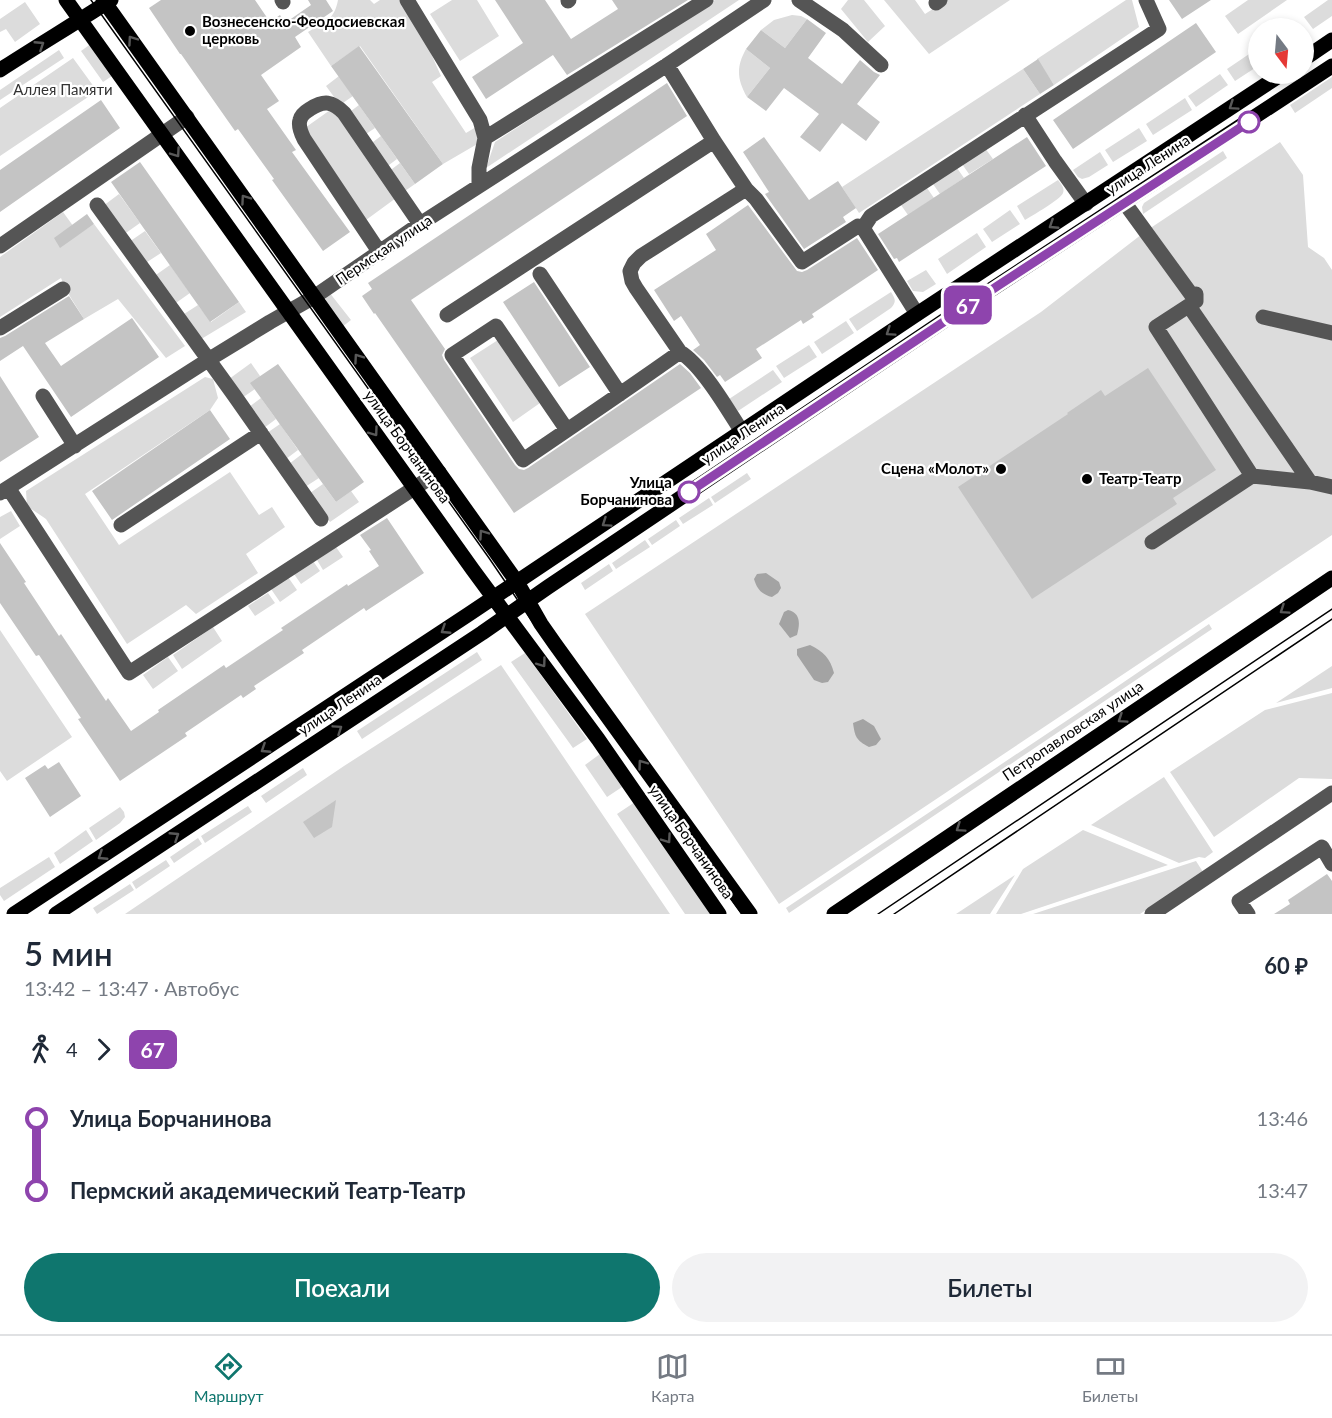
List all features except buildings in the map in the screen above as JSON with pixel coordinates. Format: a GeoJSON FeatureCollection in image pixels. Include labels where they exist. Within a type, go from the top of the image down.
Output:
{"type":"FeatureCollection","features":[{"type":"Feature","properties":{"kind":"main road","name":"улица Борчанинова"},"geometry":{"type":"LineString","coordinates":[[66,0],[414,488],[598,739],[719,914]]}},
{"type":"Feature","properties":{"kind":"main road","name":"улица Борчанинова"},"geometry":{"type":"LineString","coordinates":[[107,1],[517,582],[555,644],[750,914]]}},
{"type":"Feature","properties":{"kind":"main road"},"geometry":{"type":"LineString","coordinates":[[0,70],[57,33],[81,21],[107,1]]}},
{"type":"Feature","properties":{"kind":"main road"},"geometry":{"type":"LineString","coordinates":[[1314,52],[1332,40]]}},
{"type":"Feature","properties":{"kind":"main road","name":"улица Ленина"},"geometry":{"type":"LineString","coordinates":[[56,914],[507,616],[1124,202],[1250,122],[1332,66]]}},
{"type":"Feature","properties":{"kind":"main road","name":"улица Ленина"},"geometry":{"type":"LineString","coordinates":[[14,914],[1267,84]]}},
{"type":"Feature","properties":{"kind":"main road","name":"Петропавловская улица"},"geometry":{"type":"LineString","coordinates":[[834,914],[1332,578]]}},
{"type":"Feature","properties":{"kind":"street"},"geometry":{"type":"LineString","coordinates":[[407,0],[480,120],[485,138],[479,168],[479,186]]}},
{"type":"Feature","properties":{"kind":"street"},"geometry":{"type":"LineString","coordinates":[[485,138],[706,0]]}},
{"type":"Feature","properties":{"kind":"street","name":"Пермская улица"},"geometry":{"type":"LineString","coordinates":[[4,491],[208,360],[314,297],[420,224],[764,0]]}},
{"type":"Feature","properties":{"kind":"street"},"geometry":{"type":"LineString","coordinates":[[799,0],[843,30],[881,65]]}},
{"type":"Feature","properties":{"kind":"street"},"geometry":{"type":"LineString","coordinates":[[863,228],[871,216],[1158,28],[1146,0]]}},
{"type":"Feature","properties":{"kind":"street"},"geometry":{"type":"LineString","coordinates":[[667,65],[746,189],[756,199],[802,262],[858,226],[863,228],[917,314]]}},
{"type":"Feature","properties":{"kind":"street"},"geometry":{"type":"LineString","coordinates":[[380,253],[304,139],[299,126],[300,120],[307,111],[325,103],[337,107],[344,113],[420,224]]}},
{"type":"Feature","properties":{"kind":"street"},"geometry":{"type":"LineString","coordinates":[[1025,115],[1086,204]]}},
{"type":"Feature","properties":{"kind":"street"},"geometry":{"type":"LineString","coordinates":[[0,246],[187,117]]}},
{"type":"Feature","properties":{"kind":"street"},"geometry":{"type":"LineString","coordinates":[[447,315],[714,141]]}},
{"type":"Feature","properties":{"kind":"street"},"geometry":{"type":"LineString","coordinates":[[742,432],[719,396],[690,358],[680,352],[636,288],[630,271],[634,263],[652,248],[746,189]]}},
{"type":"Feature","properties":{"kind":"street"},"geometry":{"type":"LineString","coordinates":[[1124,202],[1194,300],[1310,482]]}},
{"type":"Feature","properties":{"kind":"street"},"geometry":{"type":"LineString","coordinates":[[97,205],[321,519]]}},
{"type":"Feature","properties":{"kind":"street"},"geometry":{"type":"LineString","coordinates":[[540,274],[620,394]]}},
{"type":"Feature","properties":{"kind":"street"},"geometry":{"type":"LineString","coordinates":[[0,328],[63,289]]}},
{"type":"Feature","properties":{"kind":"street"},"geometry":{"type":"LineString","coordinates":[[1194,300],[1155,327],[1252,476]]}},
{"type":"Feature","properties":{"kind":"street"},"geometry":{"type":"LineString","coordinates":[[1263,317],[1332,333]]}},
{"type":"Feature","properties":{"kind":"street"},"geometry":{"type":"LineString","coordinates":[[567,430],[496,326],[453,355],[523,460],[620,394],[680,352]]}},
{"type":"Feature","properties":{"kind":"street"},"geometry":{"type":"LineString","coordinates":[[43,396],[75,446]]}},
{"type":"Feature","properties":{"kind":"street"},"geometry":{"type":"LineString","coordinates":[[121,525],[261,434]]}},
{"type":"Feature","properties":{"kind":"street"},"geometry":{"type":"LineString","coordinates":[[4,491],[129,673],[439,472]]}},
{"type":"Feature","properties":{"kind":"street"},"geometry":{"type":"LineString","coordinates":[[1152,542],[1252,476],[1310,482],[1332,487]]}},
{"type":"Feature","properties":{"kind":"street"},"geometry":{"type":"LineString","coordinates":[[1152,914],[1332,793]]}},
{"type":"Feature","properties":{"kind":"street"},"geometry":{"type":"LineString","coordinates":[[1248,914],[1239,901],[1322,847],[1332,864]]}},
{"type":"Feature","properties":{"kind":"green space"},"geometry":{"type":"Polygon","coordinates":[[[338,0],[370,0],[374,4],[380,0],[401,0],[424,38],[441,76],[432,82],[466,133],[476,127],[479,143],[443,164],[360,46],[331,66],[308,32],[331,17],[338,0]]]}},
{"type":"Feature","properties":{"kind":"green space"},"geometry":{"type":"Polygon","coordinates":[[[452,0],[477,0],[499,36],[460,61],[430,14],[452,0]]]}},
{"type":"Feature","properties":{"kind":"green space"},"geometry":{"type":"Polygon","coordinates":[[[715,0],[739,0],[486,168],[495,142],[715,0]]]}},
{"type":"Feature","properties":{"kind":"green space"},"geometry":{"type":"Polygon","coordinates":[[[848,0],[864,0],[885,26],[868,42],[841,9],[848,0]]]}},
{"type":"Feature","properties":{"kind":"green space"},"geometry":{"type":"Polygon","coordinates":[[[884,0],[915,0],[925,14],[947,0],[1010,0],[929,54],[884,0]]]}},
{"type":"Feature","properties":{"kind":"green space"},"geometry":{"type":"Polygon","coordinates":[[[1126,0],[1132,0],[1139,27],[1054,85],[1037,59],[1126,0]]]}},
{"type":"Feature","properties":{"kind":"green space"},"geometry":{"type":"Polygon","coordinates":[[[1248,0],[1287,0],[1261,18],[1248,18],[1248,27],[1238,34],[1225,16],[1248,0]]]}},
{"type":"Feature","properties":{"kind":"green space"},"geometry":{"type":"Polygon","coordinates":[[[1328,0],[1332,0],[1332,16],[1314,28],[1314,18],[1304,17],[1328,0]]]}},
{"type":"Feature","properties":{"kind":"green space"},"geometry":{"type":"Polygon","coordinates":[[[25,2],[40,24],[15,42],[6,29],[0,32],[0,19],[25,2]]]}},
{"type":"Feature","properties":{"kind":"green space"},"geometry":{"type":"Polygon","coordinates":[[[792,15],[807,19],[785,48],[761,30],[774,20],[792,15]]]}},
{"type":"Feature","properties":{"kind":"green space"},"geometry":{"type":"Polygon","coordinates":[[[92,43],[115,74],[103,82],[81,51],[92,43]]]}},
{"type":"Feature","properties":{"kind":"green space"},"geometry":{"type":"Polygon","coordinates":[[[746,49],[770,68],[747,97],[739,73],[746,49]]]}},
{"type":"Feature","properties":{"kind":"green space"},"geometry":{"type":"Polygon","coordinates":[[[59,50],[64,58],[0,100],[0,90],[59,50]]]}},
{"type":"Feature","properties":{"kind":"green space"},"geometry":{"type":"Polygon","coordinates":[[[1248,55],[1248,73],[1235,81],[1227,69],[1248,55]]]}},
{"type":"Feature","properties":{"kind":"green space","name":"Аллея Памяти"},"geometry":{"type":"Polygon","coordinates":[[[73,58],[97,91],[0,156],[0,108],[73,58]]]}},
{"type":"Feature","properties":{"kind":"green space"},"geometry":{"type":"Polygon","coordinates":[[[1023,69],[1040,94],[859,213],[842,187],[1023,69]]]}},
{"type":"Feature","properties":{"kind":"green space"},"geometry":{"type":"Polygon","coordinates":[[[1220,74],[1228,85],[1196,107],[1188,96],[1220,74]]]}},
{"type":"Feature","properties":{"kind":"green space"},"geometry":{"type":"Polygon","coordinates":[[[339,76],[353,96],[340,105],[326,86],[339,76]]]}},
{"type":"Feature","properties":{"kind":"green space"},"geometry":{"type":"Polygon","coordinates":[[[1332,77],[1332,88],[1295,113],[1290,105],[1332,77]]]}},
{"type":"Feature","properties":{"kind":"green space"},"geometry":{"type":"Polygon","coordinates":[[[1185,98],[1192,110],[1153,135],[1146,124],[1185,98]]]}},
{"type":"Feature","properties":{"kind":"green space"},"geometry":{"type":"Polygon","coordinates":[[[359,105],[375,128],[363,136],[347,114],[359,105]]]}},
{"type":"Feature","properties":{"kind":"green space"},"geometry":{"type":"Polygon","coordinates":[[[333,108],[396,198],[366,220],[302,130],[333,108]]]}},
{"type":"Feature","properties":{"kind":"green space"},"geometry":{"type":"Polygon","coordinates":[[[1139,128],[1147,141],[1113,162],[1105,150],[1139,128]]]}},
{"type":"Feature","properties":{"kind":"green space"},"geometry":{"type":"Polygon","coordinates":[[[381,136],[397,159],[385,168],[369,145],[381,136]]]}},
{"type":"Feature","properties":{"kind":"green space"},"geometry":{"type":"Polygon","coordinates":[[[1280,142],[1303,175],[1308,247],[1324,258],[1332,270],[1332,535],[779,904],[585,614],[1041,312],[1146,231],[1280,142]]]}},
{"type":"Feature","properties":{"kind":"green space"},"geometry":{"type":"Polygon","coordinates":[[[985,148],[993,159],[969,174],[962,164],[985,148]]]}},
{"type":"Feature","properties":{"kind":"green space"},"geometry":{"type":"Polygon","coordinates":[[[1223,151],[1227,158],[1143,214],[1144,203],[1223,151]]]}},
{"type":"Feature","properties":{"kind":"green space"},"geometry":{"type":"Polygon","coordinates":[[[1100,152],[1108,165],[1089,177],[1082,179],[1078,177],[1073,170],[1100,152]]]}},
{"type":"Feature","properties":{"kind":"green space"},"geometry":{"type":"Polygon","coordinates":[[[400,163],[415,184],[402,193],[388,172],[400,163]]]}},
{"type":"Feature","properties":{"kind":"green space"},"geometry":{"type":"Polygon","coordinates":[[[957,168],[964,178],[940,194],[933,184],[957,168]]]}},
{"type":"Feature","properties":{"kind":"green space"},"geometry":{"type":"Polygon","coordinates":[[[1058,180],[1063,189],[1061,196],[1025,220],[1017,206],[1058,180]]]}},
{"type":"Feature","properties":{"kind":"green space"},"geometry":{"type":"Polygon","coordinates":[[[927,188],[934,198],[908,215],[901,205],[927,188]]]}},
{"type":"Feature","properties":{"kind":"green space"},"geometry":{"type":"Polygon","coordinates":[[[119,194],[140,223],[123,235],[103,206],[119,194]]]}},
{"type":"Feature","properties":{"kind":"green space"},"geometry":{"type":"Polygon","coordinates":[[[1010,210],[1020,224],[992,242],[983,229],[1010,210]]]}},
{"type":"Feature","properties":{"kind":"green space"},"geometry":{"type":"Polygon","coordinates":[[[63,212],[79,234],[94,224],[185,346],[166,358],[118,299],[84,319],[61,278],[0,317],[0,257],[63,212]]]}},
{"type":"Feature","properties":{"kind":"green space"},"geometry":{"type":"Polygon","coordinates":[[[145,231],[161,253],[144,264],[129,242],[145,231]]]}},
{"type":"Feature","properties":{"kind":"green space"},"geometry":{"type":"Polygon","coordinates":[[[977,233],[986,247],[947,274],[938,259],[977,233]]]}},
{"type":"Feature","properties":{"kind":"green space"},"geometry":{"type":"Polygon","coordinates":[[[170,265],[190,293],[173,305],[153,277],[170,265]]]}},
{"type":"Feature","properties":{"kind":"green space"},"geometry":{"type":"Polygon","coordinates":[[[926,270],[936,284],[923,292],[913,291],[907,281],[926,270]]]}},
{"type":"Feature","properties":{"kind":"green space"},"geometry":{"type":"Polygon","coordinates":[[[329,292],[351,320],[342,327],[325,301],[329,292]]]}},
{"type":"Feature","properties":{"kind":"green space"},"geometry":{"type":"Polygon","coordinates":[[[891,292],[895,300],[891,308],[857,331],[849,319],[891,292]]]}},
{"type":"Feature","properties":{"kind":"green space"},"geometry":{"type":"Polygon","coordinates":[[[239,302],[246,312],[198,341],[181,316],[198,305],[211,322],[239,302]]]}},
{"type":"Feature","properties":{"kind":"green space"},"geometry":{"type":"Polygon","coordinates":[[[846,321],[854,333],[822,354],[814,342],[846,321]]]}},
{"type":"Feature","properties":{"kind":"green space"},"geometry":{"type":"Polygon","coordinates":[[[498,340],[540,403],[513,422],[470,358],[498,340]]]}},
{"type":"Feature","properties":{"kind":"green space"},"geometry":{"type":"Polygon","coordinates":[[[809,345],[817,357],[784,378],[776,366],[809,345]]]}},
{"type":"Feature","properties":{"kind":"green space"},"geometry":{"type":"Polygon","coordinates":[[[251,363],[260,376],[255,389],[242,398],[229,379],[251,363]]]}},
{"type":"Feature","properties":{"kind":"green space"},"geometry":{"type":"Polygon","coordinates":[[[773,370],[782,382],[738,411],[729,399],[773,370]]]}},
{"type":"Feature","properties":{"kind":"green space"},"geometry":{"type":"Polygon","coordinates":[[[205,377],[213,379],[218,398],[210,410],[85,494],[119,545],[230,472],[259,515],[272,507],[285,527],[246,554],[258,573],[196,614],[186,605],[127,644],[46,519],[27,506],[26,491],[205,377]]]}},
{"type":"Feature","properties":{"kind":"green space"},"geometry":{"type":"Polygon","coordinates":[[[261,398],[276,419],[264,428],[249,407],[261,398]]]}},
{"type":"Feature","properties":{"kind":"green space"},"geometry":{"type":"Polygon","coordinates":[[[280,424],[298,450],[286,459],[267,433],[280,424]]]}},
{"type":"Feature","properties":{"kind":"green space"},"geometry":{"type":"Polygon","coordinates":[[[302,454],[319,478],[305,487],[289,464],[302,454]]]}},
{"type":"Feature","properties":{"kind":"green space"},"geometry":{"type":"Polygon","coordinates":[[[747,473],[751,479],[715,503],[711,497],[747,473]]]}},
{"type":"Feature","properties":{"kind":"green space"},"geometry":{"type":"Polygon","coordinates":[[[323,484],[336,502],[351,491],[359,502],[330,522],[310,493],[323,484]]]}},
{"type":"Feature","properties":{"kind":"green space"},"geometry":{"type":"Polygon","coordinates":[[[709,498],[713,505],[683,524],[679,518],[709,498]]]}},
{"type":"Feature","properties":{"kind":"green space"},"geometry":{"type":"Polygon","coordinates":[[[11,511],[20,526],[0,539],[0,517],[11,511]]]}},
{"type":"Feature","properties":{"kind":"green space"},"geometry":{"type":"Polygon","coordinates":[[[676,520],[680,526],[652,545],[648,539],[676,520]]]}},
{"type":"Feature","properties":{"kind":"green space"},"geometry":{"type":"Polygon","coordinates":[[[645,540],[650,547],[616,569],[612,563],[645,540]]]}},
{"type":"Feature","properties":{"kind":"green space"},"geometry":{"type":"Polygon","coordinates":[[[336,547],[343,557],[323,570],[317,560],[336,547]]]}},
{"type":"Feature","properties":{"kind":"green space"},"geometry":{"type":"Polygon","coordinates":[[[313,561],[320,571],[301,584],[294,574],[313,561]]]}},
{"type":"Feature","properties":{"kind":"green space"},"geometry":{"type":"Polygon","coordinates":[[[609,564],[613,571],[585,590],[581,583],[609,564]]]}},
{"type":"Feature","properties":{"kind":"green space"},"geometry":{"type":"Polygon","coordinates":[[[288,577],[297,590],[280,602],[271,589],[288,577]]]}},
{"type":"Feature","properties":{"kind":"green space"},"geometry":{"type":"Polygon","coordinates":[[[268,593],[275,603],[255,616],[248,606],[268,593]]]}},
{"type":"Feature","properties":{"kind":"green space"},"geometry":{"type":"Polygon","coordinates":[[[1209,624],[1212,629],[789,913],[786,908],[1209,624]]]}},
{"type":"Feature","properties":{"kind":"green space"},"geometry":{"type":"Polygon","coordinates":[[[213,627],[222,641],[182,669],[173,655],[213,627]]]}},
{"type":"Feature","properties":{"kind":"green space"},"geometry":{"type":"Polygon","coordinates":[[[0,630],[72,737],[7,781],[0,771],[0,630]]]}},
{"type":"Feature","properties":{"kind":"green space"},"geometry":{"type":"Polygon","coordinates":[[[477,652],[482,660],[362,739],[357,731],[477,652]]]}},
{"type":"Feature","properties":{"kind":"green space"},"geometry":{"type":"Polygon","coordinates":[[[525,653],[587,739],[573,748],[511,662],[525,653]]]}},
{"type":"Feature","properties":{"kind":"green space"},"geometry":{"type":"Polygon","coordinates":[[[168,657],[178,671],[153,689],[143,675],[168,657]]]}},
{"type":"Feature","properties":{"kind":"green space"},"geometry":{"type":"Polygon","coordinates":[[[501,665],[670,914],[125,914],[344,766],[501,665]]]}},
{"type":"Feature","properties":{"kind":"green space"},"geometry":{"type":"Polygon","coordinates":[[[1332,666],[1332,688],[1276,703],[1332,666]]]}},
{"type":"Feature","properties":{"kind":"green space"},"geometry":{"type":"Polygon","coordinates":[[[1332,693],[1332,779],[1299,778],[1214,837],[1170,772],[1265,710],[1332,693]]]}},
{"type":"Feature","properties":{"kind":"green space"},"geometry":{"type":"Polygon","coordinates":[[[600,754],[622,787],[607,797],[585,765],[600,754]]]}},
{"type":"Feature","properties":{"kind":"green space"},"geometry":{"type":"Polygon","coordinates":[[[303,768],[307,775],[266,803],[261,796],[303,768]]]}},
{"type":"Feature","properties":{"kind":"green space"},"geometry":{"type":"Polygon","coordinates":[[[1164,777],[1213,852],[1205,858],[1199,857],[1179,863],[1091,825],[1164,777]]]}},
{"type":"Feature","properties":{"kind":"green space"},"geometry":{"type":"Polygon","coordinates":[[[635,802],[712,914],[685,914],[617,814],[635,802]]]}},
{"type":"Feature","properties":{"kind":"green space"},"geometry":{"type":"Polygon","coordinates":[[[248,806],[252,812],[205,843],[201,836],[248,806]]]}},
{"type":"Feature","properties":{"kind":"green space"},"geometry":{"type":"Polygon","coordinates":[[[120,807],[125,817],[96,840],[89,828],[120,807]]]}},
{"type":"Feature","properties":{"kind":"green space"},"geometry":{"type":"Polygon","coordinates":[[[86,830],[93,841],[60,864],[54,853],[86,830]]]}},
{"type":"Feature","properties":{"kind":"green space"},"geometry":{"type":"Polygon","coordinates":[[[1083,830],[1168,865],[1021,914],[996,914],[1023,869],[1083,830]]]}},
{"type":"Feature","properties":{"kind":"green space"},"geometry":{"type":"Polygon","coordinates":[[[198,838],[202,844],[174,863],[170,857],[198,838]]]}},
{"type":"Feature","properties":{"kind":"green space"},"geometry":{"type":"Polygon","coordinates":[[[49,857],[55,867],[4,901],[0,895],[0,888],[49,857]]]}},
{"type":"Feature","properties":{"kind":"green space"},"geometry":{"type":"Polygon","coordinates":[[[166,860],[170,866],[136,889],[132,882],[166,860]]]}},
{"type":"Feature","properties":{"kind":"green space"},"geometry":{"type":"Polygon","coordinates":[[[1196,861],[1203,872],[1140,914],[1033,914],[1196,861]]]}},
{"type":"Feature","properties":{"kind":"green space"},"geometry":{"type":"Polygon","coordinates":[[[1015,875],[990,914],[956,914],[1015,875]]]}},
{"type":"Feature","properties":{"kind":"green space"},"geometry":{"type":"Polygon","coordinates":[[[130,884],[134,890],[97,914],[93,908],[130,884]]]}},
{"type":"Feature","properties":{"kind":"shaded area"},"geometry":{"type":"Polygon","coordinates":[[[766,573],[779,582],[781,588],[772,597],[760,591],[754,579],[757,574],[766,573]]]}},
{"type":"Feature","properties":{"kind":"shaded area"},"geometry":{"type":"Polygon","coordinates":[[[788,610],[797,616],[799,623],[797,635],[790,638],[779,624],[784,612],[788,610]]]}},
{"type":"Feature","properties":{"kind":"shaded area"},"geometry":{"type":"Polygon","coordinates":[[[810,645],[823,653],[831,663],[834,673],[828,682],[822,683],[814,680],[797,655],[797,649],[810,645]]]}},
{"type":"Feature","properties":{"kind":"shaded area"},"geometry":{"type":"Polygon","coordinates":[[[863,719],[874,726],[881,739],[876,745],[869,747],[857,738],[853,723],[863,719]]]}},
{"type":"Feature","properties":{"kind":"tram line"},"geometry":{"type":"LineString","coordinates":[[91,0],[742,914]]}},
{"type":"Feature","properties":{"kind":"tram line"},"geometry":{"type":"LineString","coordinates":[[878,914],[1332,609]]}},
{"type":"Feature","properties":{"kind":"tram line"},"geometry":{"type":"LineString","coordinates":[[894,914],[1332,619]]}},
{"type":"Feature","properties":{"kind":"bus line","name":"67"},"geometry":{"type":"LineString","coordinates":[[689,492],[1124,202],[1249,122]]}},
{"type":"Feature","properties":{"kind":"place","name":"Вознесенско-Феодосиевская церковь"},"geometry":{"type":"Point","coordinates":[190,31]}},
{"type":"Feature","properties":{"kind":"place","name":"Сцена «Молот»"},"geometry":{"type":"Point","coordinates":[1001,469]}},
{"type":"Feature","properties":{"kind":"place","name":"Театр-Театр"},"geometry":{"type":"Point","coordinates":[1087,479]}},
{"type":"Feature","properties":{"kind":"place","name":"Улица Борчанинова"},"geometry":{"type":"Point","coordinates":[689,492]}}]}
